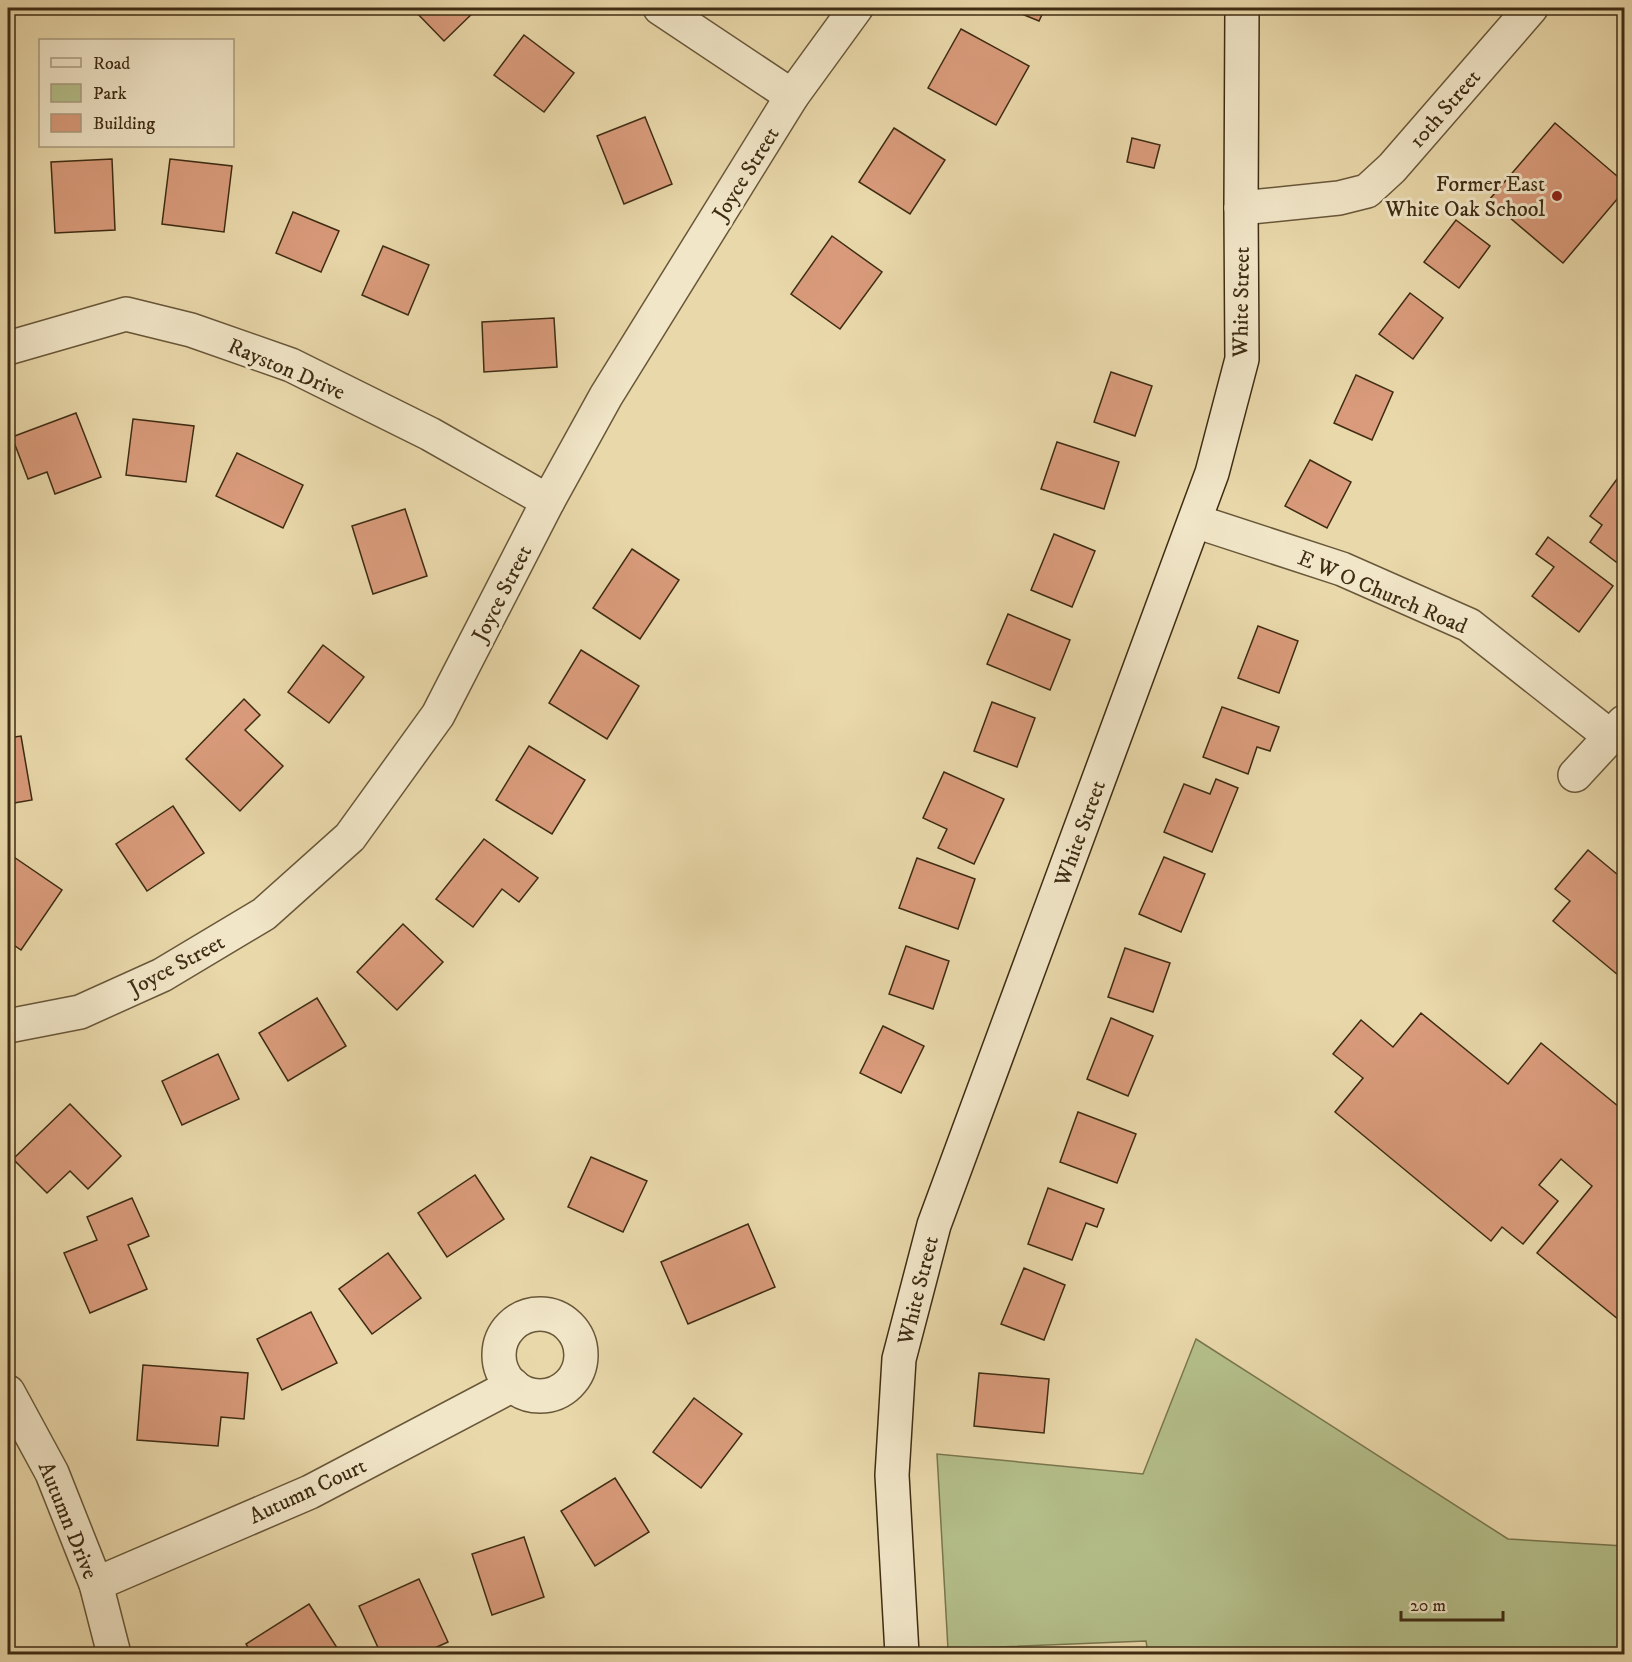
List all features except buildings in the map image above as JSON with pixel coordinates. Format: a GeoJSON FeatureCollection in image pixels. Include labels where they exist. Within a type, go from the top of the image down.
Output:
{"type":"FeatureCollection","features":[{"type":"Feature","properties":{"kind":"street"},"geometry":{"type":"LineString","coordinates":[[660,8],[792,96]]}},
{"type":"Feature","properties":{"kind":"street","name":"Joyce Street"},"geometry":{"type":"LineString","coordinates":[[8,1026],[80,1012],[162,975],[264,914],[350,837],[438,716],[548,501],[606,396],[792,96],[856,8]]}},
{"type":"Feature","properties":{"kind":"street","name":"White Street"},"geometry":{"type":"LineString","coordinates":[[902,1654],[892,1475],[899,1359],[931,1236],[1195,521],[1212,473],[1242,359],[1240,208],[1242,8]]}},
{"type":"Feature","properties":{"kind":"street","name":"10th Street"},"geometry":{"type":"LineString","coordinates":[[1240,208],[1339,198],[1367,190],[1392,168],[1531,8]]}},
{"type":"Feature","properties":{"kind":"street","name":"Rayston Drive"},"geometry":{"type":"LineString","coordinates":[[8,348],[126,314],[191,330],[291,365],[430,434],[548,501]]}},
{"type":"Feature","properties":{"kind":"street","name":"E W O Church Road"},"geometry":{"type":"LineString","coordinates":[[1195,521],[1342,568],[1469,625],[1618,730]]}},
{"type":"Feature","properties":{"kind":"street"},"geometry":{"type":"LineString","coordinates":[[1575,775],[1618,730]]}},
{"type":"Feature","properties":{"kind":"street","name":"Autumn Court"},"geometry":{"type":"LineString","coordinates":[[96,1584],[310,1492],[513,1385]]}},
{"type":"Feature","properties":{"kind":"street","name":"Autumn Drive"},"geometry":{"type":"LineString","coordinates":[[8,1392],[52,1473],[96,1584],[114,1654]]}},
{"type":"Feature","properties":{"kind":"green space"},"geometry":{"type":"Polygon","coordinates":[[[1196,1339],[1508,1539],[1624,1546],[1624,1654],[1148,1654],[1146,1641],[948,1649],[937,1454],[1143,1474],[1196,1339]]]}},
{"type":"Feature","properties":{"kind":"place","name":"Former East White Oak School"},"geometry":{"type":"Point","coordinates":[1557,196]}}]}
